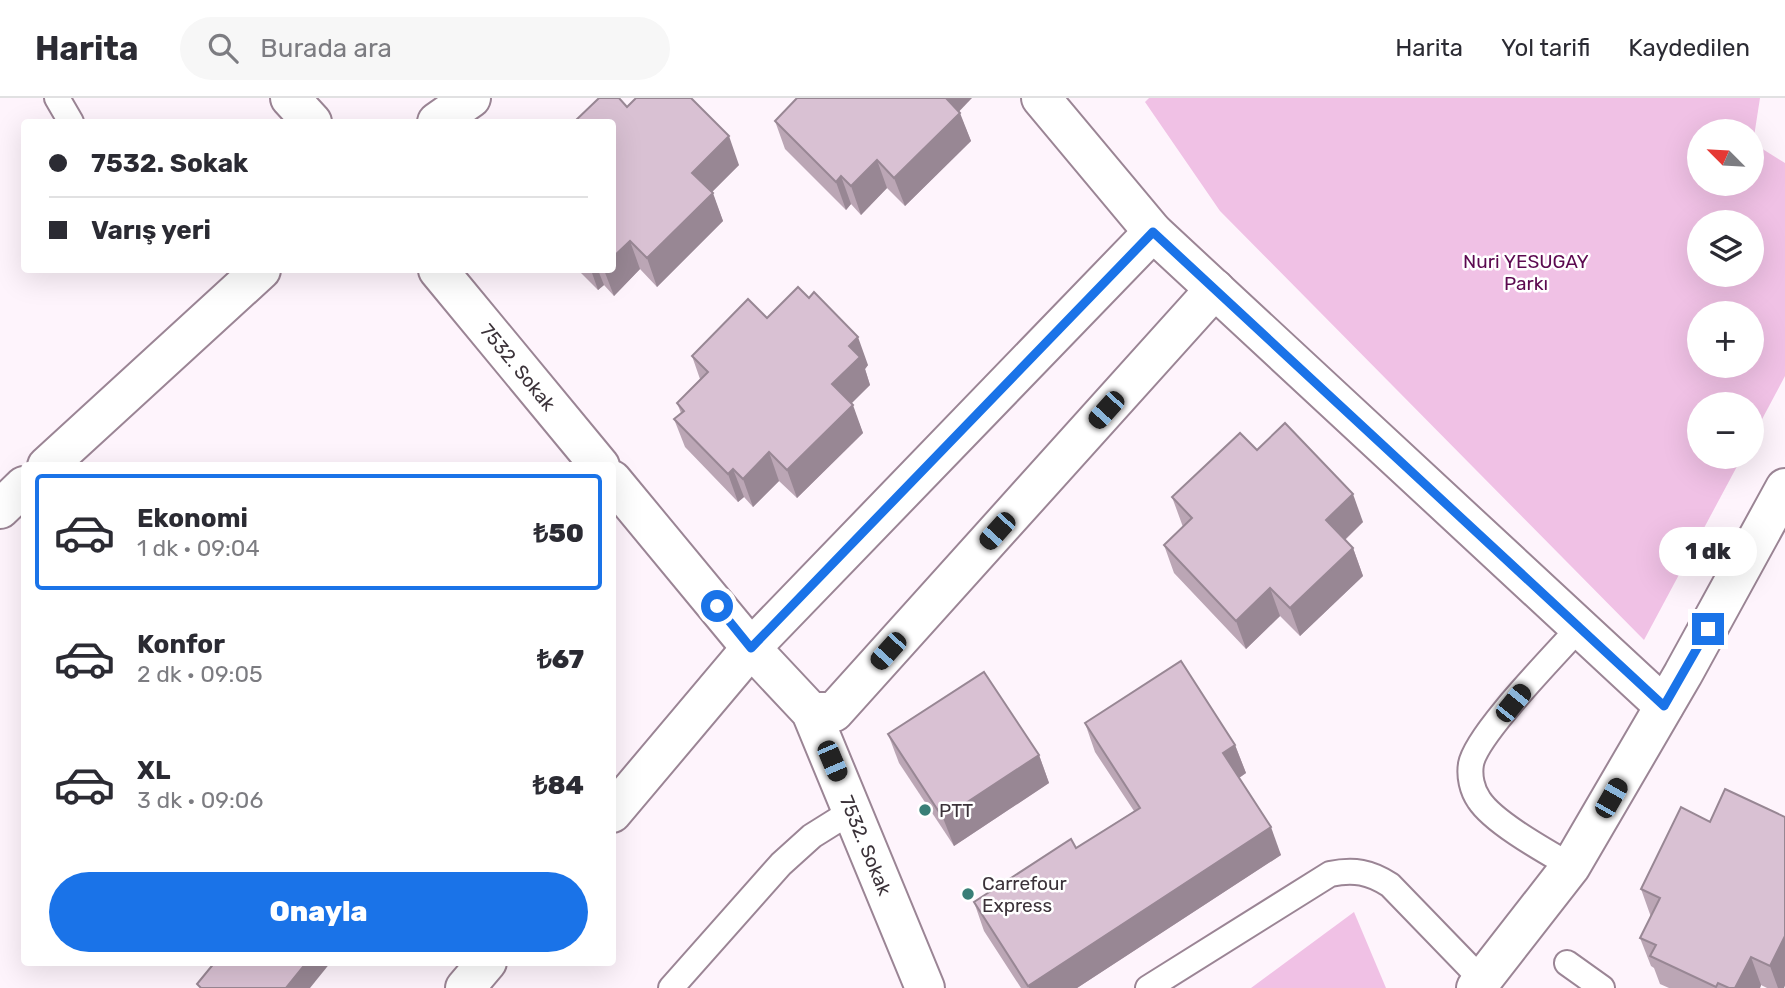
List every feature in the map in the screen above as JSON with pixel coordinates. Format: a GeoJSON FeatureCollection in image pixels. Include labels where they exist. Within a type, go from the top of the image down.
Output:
{"type":"FeatureCollection","features":[{"type":"Feature","properties":{"kind":"street"},"geometry":{"type":"LineString","coordinates":[[290,98],[309,119]]}},
{"type":"Feature","properties":{"kind":"street"},"geometry":{"type":"LineString","coordinates":[[441,119],[471,98]]}},
{"type":"Feature","properties":{"kind":"street"},"geometry":{"type":"LineString","coordinates":[[1046,100],[1153,232],[1664,706]]}},
{"type":"Feature","properties":{"kind":"street"},"geometry":{"type":"LineString","coordinates":[[616,808],[751,648],[1153,232]]}},
{"type":"Feature","properties":{"kind":"street"},"geometry":{"type":"LineString","coordinates":[[51,462],[258,273]]}},
{"type":"Feature","properties":{"kind":"street","name":"7532. Sokak"},"geometry":{"type":"LineString","coordinates":[[440,273],[597,462]]}},
{"type":"Feature","properties":{"kind":"street"},"geometry":{"type":"LineString","coordinates":[[811,712],[834,712],[1215,289]]}},
{"type":"Feature","properties":{"kind":"street","name":"7532. Sokak"},"geometry":{"type":"LineString","coordinates":[[616,485],[751,648],[811,712],[925,988]]}},
{"type":"Feature","properties":{"kind":"street"},"geometry":{"type":"LineString","coordinates":[[1479,984],[1571,866],[1664,706],[1785,488]]}},
{"type":"Feature","properties":{"kind":"street"},"geometry":{"type":"LineString","coordinates":[[0,509],[21,489]]}},
{"type":"Feature","properties":{"kind":"street"},"geometry":{"type":"LineString","coordinates":[[465,988],[483,966]]}},
{"type":"Feature","properties":{"kind":"lane"},"geometry":{"type":"LineString","coordinates":[[58,98],[69,119]]}},
{"type":"Feature","properties":{"kind":"lane"},"geometry":{"type":"LineString","coordinates":[[1571,866],[1487,810],[1473,790],[1471,777],[1476,749],[1578,629]]}},
{"type":"Feature","properties":{"kind":"lane"},"geometry":{"type":"LineString","coordinates":[[671,988],[781,864],[812,836],[852,811]]}},
{"type":"Feature","properties":{"kind":"lane"},"geometry":{"type":"LineString","coordinates":[[1148,988],[1330,874],[1345,871],[1375,876],[1390,886],[1479,984]]}},
{"type":"Feature","properties":{"kind":"lane"},"geometry":{"type":"LineString","coordinates":[[1567,962],[1602,988]]}},
{"type":"Feature","properties":{"kind":"green space","name":"Nuri YESUGAY Parkı"},"geometry":{"type":"Polygon","coordinates":[[[1149,98],[1760,98],[1757,119],[1687,119],[1687,196],[1764,196],[1764,150],[1785,163],[1785,376],[1764,415],[1764,392],[1687,392],[1687,469],[1736,469],[1644,640],[1220,211],[1145,102],[1149,98]]]}},
{"type":"Feature","properties":{"kind":"green space"},"geometry":{"type":"Polygon","coordinates":[[[1354,912],[1386,988],[1251,988],[1354,912]]]}},
{"type":"Feature","properties":{"kind":"building"},"geometry":{"type":"Polygon","coordinates":[[[599,98],[619,98],[627,107],[636,98],[691,98],[729,136],[692,173],[713,193],[647,258],[630,241],[616,254],[616,119],[577,119],[599,98]]]}},
{"type":"Feature","properties":{"kind":"building"},"geometry":{"type":"Polygon","coordinates":[[[797,98],[946,98],[960,113],[894,178],[877,160],[851,186],[841,176],[836,182],[775,121],[797,98]]]}},
{"type":"Feature","properties":{"kind":"building"},"geometry":{"type":"Polygon","coordinates":[[[798,287],[809,298],[814,292],[858,337],[849,346],[860,357],[832,384],[853,405],[787,470],[769,452],[743,479],[733,469],[728,474],[674,419],[684,411],[677,403],[708,372],[692,356],[748,299],[767,318],[798,287]]]}},
{"type":"Feature","properties":{"kind":"building"},"geometry":{"type":"Polygon","coordinates":[[[1285,423],[1353,494],[1326,520],[1353,548],[1290,608],[1270,588],[1236,621],[1164,545],[1192,518],[1172,497],[1240,433],[1257,450],[1285,423]]]}},
{"type":"Feature","properties":{"kind":"building"},"geometry":{"type":"Polygon","coordinates":[[[1181,661],[1235,745],[1223,753],[1271,827],[1028,986],[974,902],[1071,839],[1076,848],[1140,808],[1085,723],[1181,661]]]}},
{"type":"Feature","properties":{"kind":"building"},"geometry":{"type":"Polygon","coordinates":[[[984,672],[1039,755],[943,818],[888,734],[984,672]]]}},
{"type":"Feature","properties":{"kind":"building"},"geometry":{"type":"Polygon","coordinates":[[[1725,789],[1785,817],[1785,936],[1770,966],[1751,957],[1735,988],[1718,983],[1716,987],[1650,956],[1656,945],[1640,938],[1660,898],[1641,889],[1681,807],[1710,822],[1725,789]]]}},
{"type":"Feature","properties":{"kind":"building"},"geometry":{"type":"Polygon","coordinates":[[[212,966],[304,966],[286,988],[201,988],[197,984],[212,966]]]}},
{"type":"Feature","properties":{"kind":"place","name":"PTT"},"geometry":{"type":"Point","coordinates":[925,810]}},
{"type":"Feature","properties":{"kind":"place","name":"Carrefour Express"},"geometry":{"type":"Point","coordinates":[968,894]}},
{"type":"Feature","properties":{"kind":"route"},"geometry":{"type":"LineString","coordinates":[[717,606],[751,648],[1153,232],[1637,684],[1664,706],[1708,629]]}}]}
